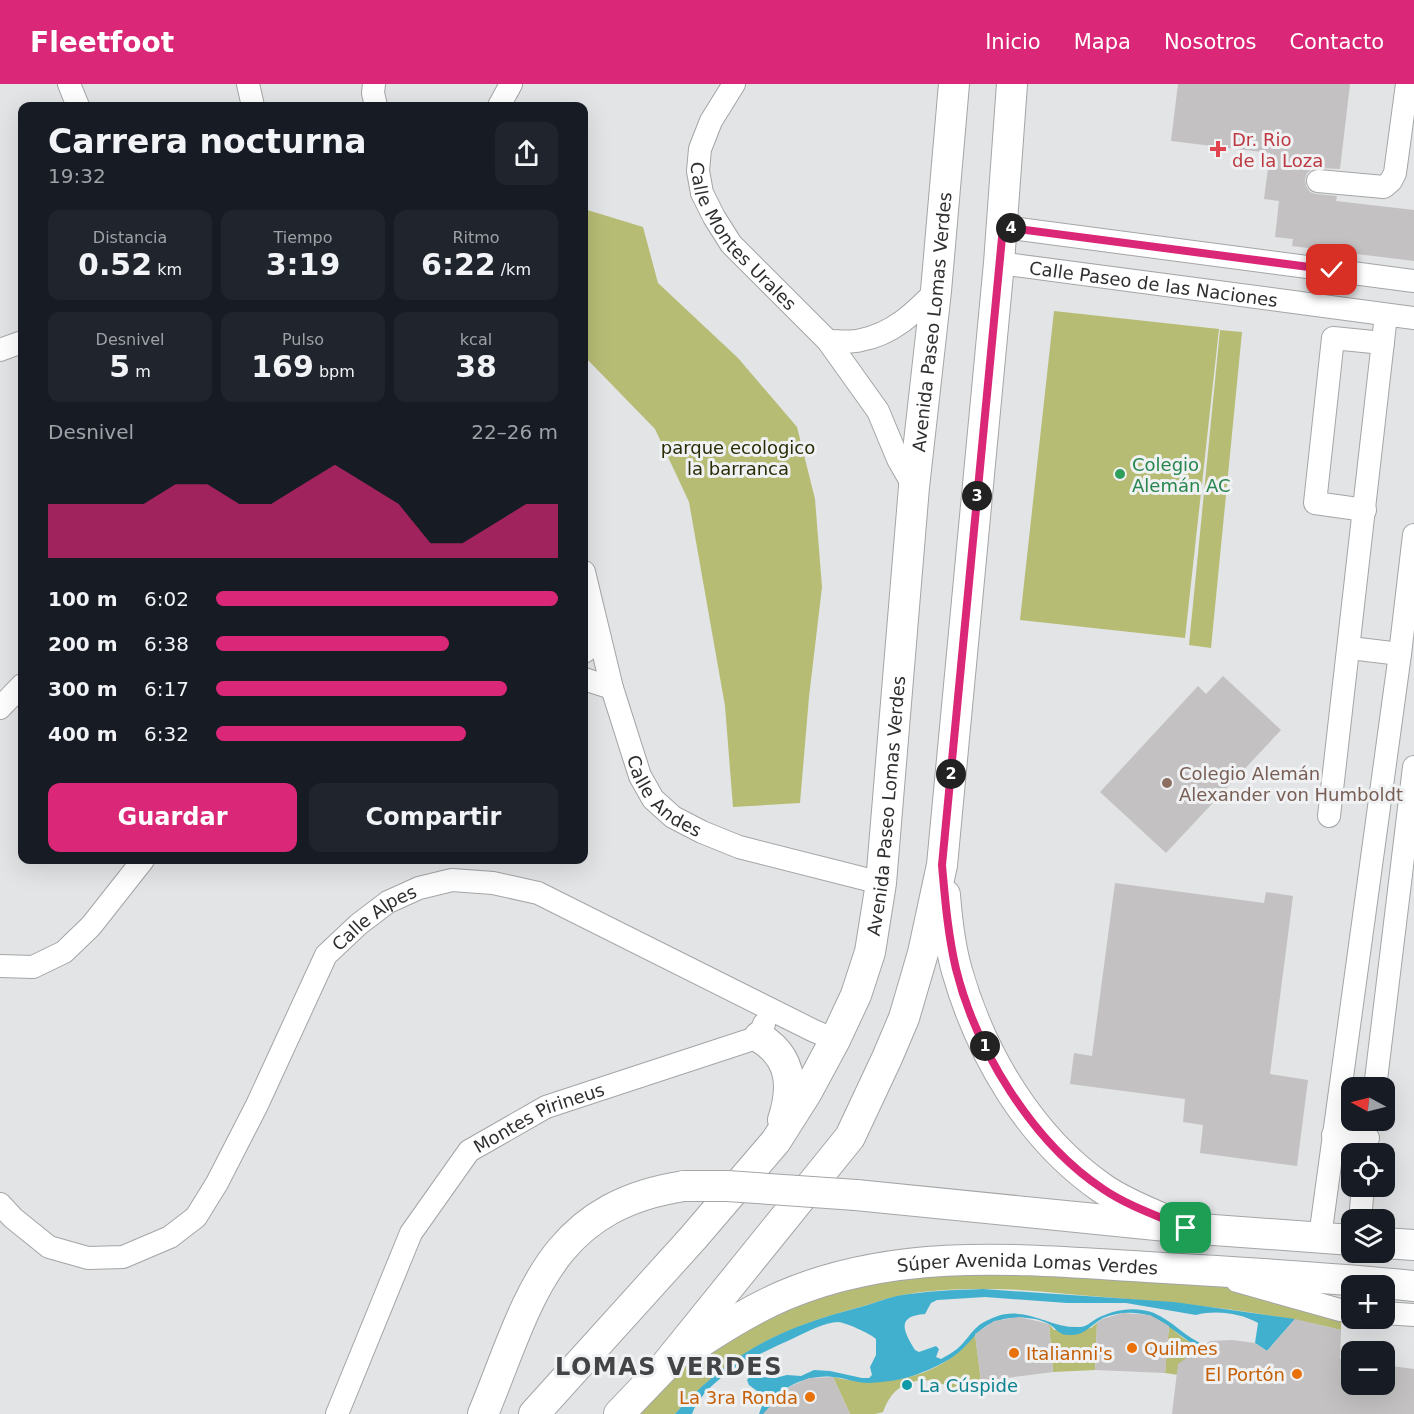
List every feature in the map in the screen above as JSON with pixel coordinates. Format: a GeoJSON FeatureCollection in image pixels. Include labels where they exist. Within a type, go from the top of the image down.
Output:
{"type":"FeatureCollection","features":[{"type":"Feature","properties":{"kind":"main road","name":"Avenida Paseo Lomas Verdes"},"geometry":{"type":"LineString","coordinates":[[534,1414],[693,1238],[776,1141],[807,1092],[835,1040],[856,995],[870,952],[881,884],[914,488],[936,291],[954,84]]}},
{"type":"Feature","properties":{"kind":"main road"},"geometry":{"type":"LineString","coordinates":[[619,1414],[665,1366],[850,1137],[904,1018],[923,953],[942,865],[1003,227],[1012,84]]}},
{"type":"Feature","properties":{"kind":"main road"},"geometry":{"type":"LineString","coordinates":[[942,865],[947,919],[956,970],[984,1044],[1002,1078],[1034,1125],[1071,1164],[1103,1189],[1137,1208],[1186,1228]]}},
{"type":"Feature","properties":{"kind":"main road"},"geometry":{"type":"LineString","coordinates":[[759,1037],[771,1044],[783,1059],[789,1084],[787,1106],[776,1141]]}},
{"type":"Feature","properties":{"kind":"main road"},"geometry":{"type":"LineString","coordinates":[[483,1414],[518,1324],[538,1281],[566,1244],[596,1217],[627,1201],[654,1191],[684,1186],[727,1186],[856,1195],[1186,1228],[1341,1239]]}},
{"type":"Feature","properties":{"kind":"main road"},"geometry":{"type":"LineString","coordinates":[[1395,1244],[1414,1245]]}},
{"type":"Feature","properties":{"kind":"main road","name":"Súper Avenida Lomas Verdes"},"geometry":{"type":"LineString","coordinates":[[665,1366],[745,1315],[787,1294],[844,1275],[904,1263],[967,1259],[1054,1261],[1414,1286]]}},
{"type":"Feature","properties":{"kind":"street"},"geometry":{"type":"LineString","coordinates":[[69,84],[76,102]]}},
{"type":"Feature","properties":{"kind":"street"},"geometry":{"type":"LineString","coordinates":[[248,84],[252,102]]}},
{"type":"Feature","properties":{"kind":"street"},"geometry":{"type":"LineString","coordinates":[[374,84],[375,102]]}},
{"type":"Feature","properties":{"kind":"street"},"geometry":{"type":"LineString","coordinates":[[501,102],[511,84]]}},
{"type":"Feature","properties":{"kind":"street","name":"Calle Montes Urales"},"geometry":{"type":"LineString","coordinates":[[734,84],[711,121],[700,149],[698,171],[702,193],[731,244],[828,341],[879,411],[897,459],[914,488]]}},
{"type":"Feature","properties":{"kind":"street"},"geometry":{"type":"LineString","coordinates":[[1318,181],[1384,187],[1391,181],[1395,173],[1407,84]]}},
{"type":"Feature","properties":{"kind":"street","name":"Calle Paseo de las Naciones"},"geometry":{"type":"LineString","coordinates":[[1003,227],[1414,281]]}},
{"type":"Feature","properties":{"kind":"street","name":"Calle Paseo de las Naciones"},"geometry":{"type":"LineString","coordinates":[[999,262],[1414,318]]}},
{"type":"Feature","properties":{"kind":"street"},"geometry":{"type":"LineString","coordinates":[[828,341],[860,341],[886,333],[910,316],[936,291]]}},
{"type":"Feature","properties":{"kind":"street"},"geometry":{"type":"LineString","coordinates":[[1329,816],[1350,648],[1386,315]]}},
{"type":"Feature","properties":{"kind":"street"},"geometry":{"type":"LineString","coordinates":[[1365,510],[1315,503],[1333,338],[1383,343]]}},
{"type":"Feature","properties":{"kind":"street"},"geometry":{"type":"LineString","coordinates":[[0,350],[18,343]]}},
{"type":"Feature","properties":{"kind":"street"},"geometry":{"type":"LineString","coordinates":[[1320,1237],[1411,587],[1414,535]]}},
{"type":"Feature","properties":{"kind":"street","name":"Calle Andes"},"geometry":{"type":"LineString","coordinates":[[588,609],[592,646],[612,688],[640,776],[653,799],[673,817],[739,847],[881,884]]}},
{"type":"Feature","properties":{"kind":"street"},"geometry":{"type":"LineString","coordinates":[[1350,648],[1400,654]]}},
{"type":"Feature","properties":{"kind":"street"},"geometry":{"type":"LineString","coordinates":[[588,680],[612,688]]}},
{"type":"Feature","properties":{"kind":"street"},"geometry":{"type":"LineString","coordinates":[[0,708],[18,689]]}},
{"type":"Feature","properties":{"kind":"street"},"geometry":{"type":"LineString","coordinates":[[1377,1077],[1408,863],[1414,767]]}},
{"type":"Feature","properties":{"kind":"street"},"geometry":{"type":"LineString","coordinates":[[0,966],[33,967],[64,952],[90,926],[140,864]]}},
{"type":"Feature","properties":{"kind":"street","name":"Calle Alpes"},"geometry":{"type":"LineString","coordinates":[[0,1204],[13,1218],[50,1247],[88,1258],[123,1257],[170,1237],[196,1217],[217,1183],[257,1105],[326,955],[359,924],[388,902],[419,888],[452,880],[493,883],[538,893],[835,1040]]}},
{"type":"Feature","properties":{"kind":"street"},"geometry":{"type":"LineString","coordinates":[[759,1037],[771,1008]]}},
{"type":"Feature","properties":{"kind":"street","name":"Montes Pirineus"},"geometry":{"type":"LineString","coordinates":[[337,1414],[411,1233],[469,1151],[546,1107],[759,1037]]}},
{"type":"Feature","properties":{"kind":"street"},"geometry":{"type":"LineString","coordinates":[[1333,1135],[1369,1138]]}},
{"type":"Feature","properties":{"kind":"street"},"geometry":{"type":"LineString","coordinates":[[1201,1270],[1341,1310]]}},
{"type":"Feature","properties":{"kind":"street"},"geometry":{"type":"LineString","coordinates":[[1395,1314],[1414,1315]]}},
{"type":"Feature","properties":{"kind":"street"},"geometry":{"type":"LineString","coordinates":[[637,1414],[665,1366]]}},
{"type":"Feature","properties":{"kind":"green space","name":"parque ecologico la barranca"},"geometry":{"type":"Polygon","coordinates":[[[588,210],[643,227],[658,283],[738,358],[797,427],[815,499],[822,587],[800,803],[733,807],[725,706],[689,502],[655,429],[588,360],[588,210]]]}},
{"type":"Feature","properties":{"kind":"green space","name":"Colegio Alemán AC"},"geometry":{"type":"Polygon","coordinates":[[[1054,311],[1219,329],[1185,638],[1020,620],[1054,311]]]}},
{"type":"Feature","properties":{"kind":"green space"},"geometry":{"type":"Polygon","coordinates":[[[1220,330],[1242,332],[1211,648],[1189,645],[1220,330]]]}},
{"type":"Feature","properties":{"kind":"green space"},"geometry":{"type":"Polygon","coordinates":[[[966,1268],[1238,1285],[1341,1313],[1341,1330],[1253,1313],[1163,1302],[1011,1289],[927,1291],[886,1299],[831,1315],[758,1345],[717,1374],[675,1414],[632,1414],[666,1373],[780,1311],[853,1285],[966,1268]]]}},
{"type":"Feature","properties":{"kind":"green space"},"geometry":{"type":"Polygon","coordinates":[[[1097,1323],[1095,1370],[1053,1372],[1049,1324],[1054,1330],[1091,1328],[1097,1323]]]}},
{"type":"Feature","properties":{"kind":"green space"},"geometry":{"type":"Polygon","coordinates":[[[1169,1326],[1183,1338],[1201,1348],[1179,1375],[1165,1373],[1169,1326]]]}},
{"type":"Feature","properties":{"kind":"green space"},"geometry":{"type":"Polygon","coordinates":[[[975,1334],[981,1381],[955,1392],[940,1383],[914,1381],[892,1395],[883,1412],[850,1414],[833,1377],[872,1382],[911,1376],[947,1361],[975,1334]]]}},
{"type":"Feature","properties":{"kind":"water"},"geometry":{"type":"Polygon","coordinates":[[[983,1289],[1174,1302],[1295,1319],[1267,1351],[1255,1343],[1258,1323],[1228,1313],[1196,1315],[1126,1303],[1067,1303],[985,1297],[937,1300],[931,1303],[925,1314],[909,1318],[905,1331],[915,1350],[919,1352],[936,1346],[939,1349],[936,1357],[941,1359],[957,1349],[981,1324],[1007,1314],[1028,1315],[1059,1325],[1080,1327],[1110,1313],[1125,1310],[1147,1311],[1161,1316],[1205,1345],[1201,1348],[1153,1317],[1144,1314],[1111,1315],[1077,1335],[1061,1334],[1049,1324],[1039,1320],[1009,1318],[988,1325],[954,1356],[918,1374],[869,1383],[833,1377],[813,1378],[785,1390],[771,1405],[767,1414],[759,1414],[765,1397],[749,1385],[747,1380],[750,1376],[775,1378],[787,1375],[801,1376],[814,1370],[862,1378],[869,1378],[872,1375],[870,1367],[876,1355],[876,1339],[852,1326],[833,1322],[810,1330],[750,1359],[709,1388],[699,1400],[692,1414],[675,1414],[716,1374],[736,1359],[779,1334],[829,1316],[897,1296],[983,1289]]]}},
{"type":"Feature","properties":{"kind":"building"},"geometry":{"type":"Polygon","coordinates":[[[1178,84],[1350,84],[1340,169],[1312,169],[1307,173],[1306,186],[1310,192],[1316,194],[1337,196],[1336,201],[1414,210],[1414,261],[1292,246],[1293,239],[1275,237],[1279,201],[1264,199],[1270,153],[1171,141],[1178,84]]]}},
{"type":"Feature","properties":{"kind":"building"},"geometry":{"type":"Polygon","coordinates":[[[1223,676],[1281,730],[1166,853],[1100,792],[1198,686],[1206,694],[1223,676]]]}},
{"type":"Feature","properties":{"kind":"building"},"geometry":{"type":"Polygon","coordinates":[[[1115,883],[1264,903],[1266,892],[1293,896],[1270,1074],[1308,1080],[1297,1166],[1200,1153],[1203,1125],[1183,1122],[1185,1099],[1070,1084],[1074,1053],[1092,1056],[1115,883]]]}},
{"type":"Feature","properties":{"kind":"building","name":"Quilmes"},"geometry":{"type":"Polygon","coordinates":[[[1123,1313],[1150,1315],[1169,1326],[1165,1373],[1095,1370],[1097,1323],[1102,1319],[1123,1313]]]}},
{"type":"Feature","properties":{"kind":"building","name":"Italianni's"},"geometry":{"type":"Polygon","coordinates":[[[1020,1317],[1049,1324],[1053,1372],[981,1381],[975,1334],[994,1321],[1020,1317]]]}},
{"type":"Feature","properties":{"kind":"building"},"geometry":{"type":"Polygon","coordinates":[[[1295,1319],[1341,1330],[1341,1395],[1395,1395],[1395,1366],[1414,1369],[1414,1414],[1172,1414],[1178,1364],[1210,1341],[1232,1340],[1255,1343],[1267,1351],[1295,1319]]]}},
{"type":"Feature","properties":{"kind":"building","name":"La 3ra Ronda"},"geometry":{"type":"Polygon","coordinates":[[[833,1377],[850,1414],[763,1414],[791,1386],[809,1378],[833,1377]]]}},
{"type":"Feature","properties":{"kind":"place","name":"Dr. Rio de la Loza"},"geometry":{"type":"Point","coordinates":[1218,149]}},
{"type":"Feature","properties":{"kind":"place","name":"Colegio Alemán AC"},"geometry":{"type":"Point","coordinates":[1120,474]}},
{"type":"Feature","properties":{"kind":"place","name":"Colegio Alemán Alexander von Humboldt"},"geometry":{"type":"Point","coordinates":[1167,783]}},
{"type":"Feature","properties":{"kind":"place","name":"Quilmes"},"geometry":{"type":"Point","coordinates":[1132,1348]}},
{"type":"Feature","properties":{"kind":"place","name":"Italianni's"},"geometry":{"type":"Point","coordinates":[1014,1353]}},
{"type":"Feature","properties":{"kind":"place","name":"El Portón"},"geometry":{"type":"Point","coordinates":[1297,1374]}},
{"type":"Feature","properties":{"kind":"place","name":"La Cúspide"},"geometry":{"type":"Point","coordinates":[907,1385]}},
{"type":"Feature","properties":{"kind":"place","name":"La 3ra Ronda"},"geometry":{"type":"Point","coordinates":[810,1397]}},
{"type":"Feature","properties":{"kind":"district","name":"LOMAS VERDES"},"geometry":{"type":"Point","coordinates":[669,1367]}},
{"type":"Feature","properties":{"kind":"route"},"geometry":{"type":"LineString","coordinates":[[1186,1228],[1137,1208],[1103,1189],[1071,1164],[1034,1125],[1002,1078],[984,1044],[968,1007],[956,970],[942,865],[1003,227],[1332,270]]}}]}
